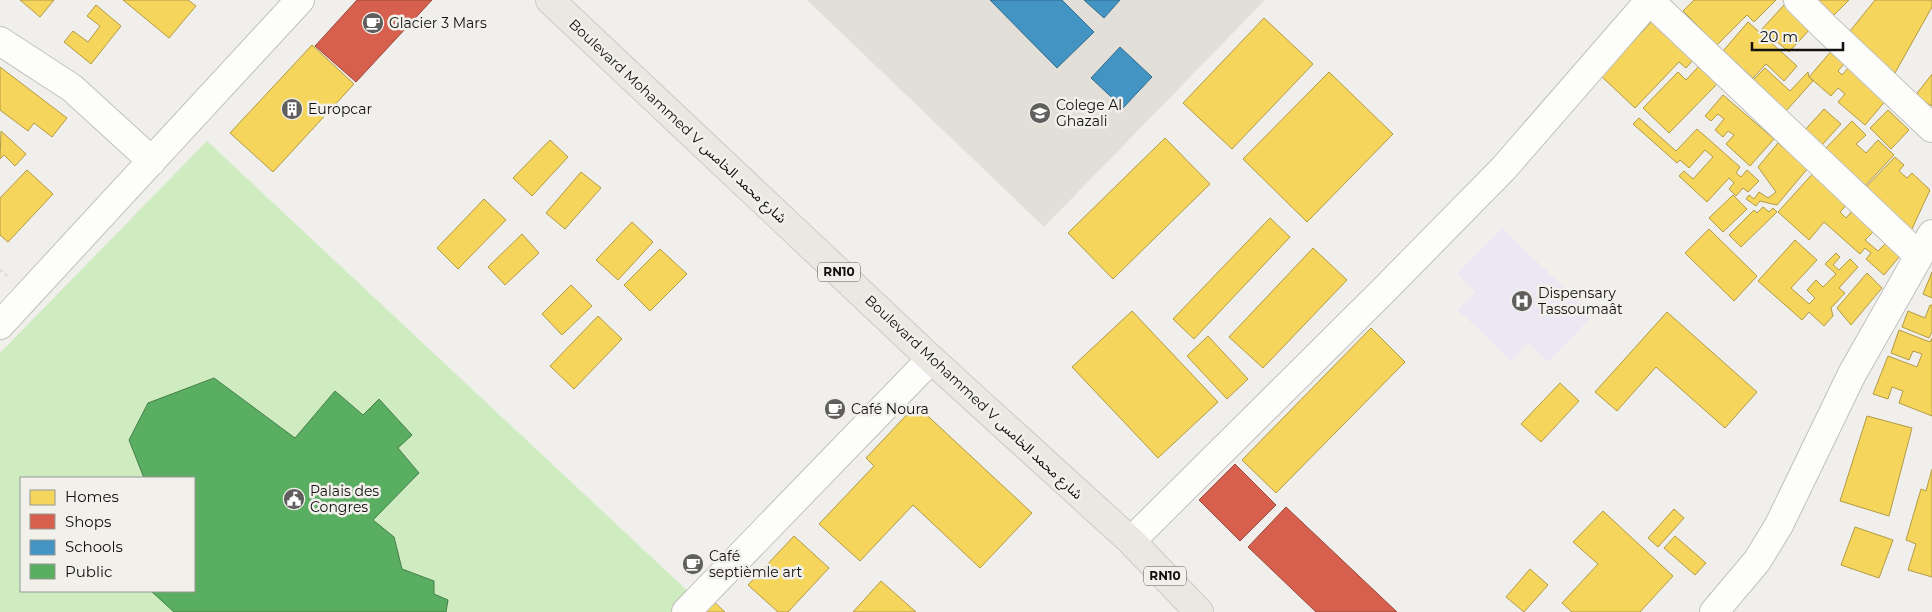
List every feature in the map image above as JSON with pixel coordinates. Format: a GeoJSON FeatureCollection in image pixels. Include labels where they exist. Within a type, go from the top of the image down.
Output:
{"type":"FeatureCollection","features":[{"type":"Feature","properties":{"kind":"main road","name":"Boulevard Mohammed V شارع محمد الخامس"},"geometry":{"type":"LineString","coordinates":[[550,0],[931,360],[1131,541],[1200,612]]}},
{"type":"Feature","properties":{"kind":"street"},"geometry":{"type":"LineString","coordinates":[[0,325],[300,0]]}},
{"type":"Feature","properties":{"kind":"street"},"geometry":{"type":"LineString","coordinates":[[1131,541],[1504,168],[1650,0],[1925,245],[1852,374],[1779,525],[1757,560],[1714,612]]}},
{"type":"Feature","properties":{"kind":"street"},"geometry":{"type":"LineString","coordinates":[[1798,0],[1932,128]]}},
{"type":"Feature","properties":{"kind":"street"},"geometry":{"type":"LineString","coordinates":[[0,41],[72,88],[152,161]]}},
{"type":"Feature","properties":{"kind":"street"},"geometry":{"type":"LineString","coordinates":[[686,612],[931,360]]}},
{"type":"Feature","properties":{"kind":"shaded area","name":"Colege Al Ghazali"},"geometry":{"type":"Polygon","coordinates":[[[807,0],[1265,0],[1044,227],[807,0]]]}},
{"type":"Feature","properties":{"kind":"shaded area","name":"Dispensary Tassoumaât"},"geometry":{"type":"Polygon","coordinates":[[[1502,228],[1593,315],[1548,362],[1528,343],[1511,361],[1458,310],[1475,292],[1457,274],[1502,228]]]}},
{"type":"Feature","properties":{"kind":"green space"},"geometry":{"type":"Polygon","coordinates":[[[207,141],[692,595],[676,612],[0,612],[0,353],[207,141]]]}},
{"type":"Feature","properties":{"kind":"building: Homes"},"geometry":{"type":"Polygon","coordinates":[[[20,0],[54,0],[40,17],[20,0]]]}},
{"type":"Feature","properties":{"kind":"building: Homes"},"geometry":{"type":"Polygon","coordinates":[[[123,0],[188,0],[196,6],[169,38],[123,0]]]}},
{"type":"Feature","properties":{"kind":"building: Homes"},"geometry":{"type":"Polygon","coordinates":[[[1694,0],[1776,0],[1754,22],[1747,15],[1717,45],[1683,11],[1694,0]]]}},
{"type":"Feature","properties":{"kind":"building: Homes"},"geometry":{"type":"Polygon","coordinates":[[[1816,0],[1849,0],[1833,16],[1816,0]]]}},
{"type":"Feature","properties":{"kind":"building: Homes"},"geometry":{"type":"Polygon","coordinates":[[[1875,0],[1932,0],[1932,7],[1895,73],[1846,36],[1875,0]]]}},
{"type":"Feature","properties":{"kind":"building: Homes"},"geometry":{"type":"Polygon","coordinates":[[[96,5],[121,26],[91,64],[64,42],[73,31],[88,42],[100,26],[87,16],[96,5]]]}},
{"type":"Feature","properties":{"kind":"building: Homes"},"geometry":{"type":"Polygon","coordinates":[[[1784,5],[1811,28],[1789,52],[1762,29],[1784,5]]]}},
{"type":"Feature","properties":{"kind":"building: Homes"},"geometry":{"type":"Polygon","coordinates":[[[1264,18],[1313,64],[1232,149],[1183,103],[1264,18]]]}},
{"type":"Feature","properties":{"kind":"building: Homes"},"geometry":{"type":"Polygon","coordinates":[[[1654,19],[1695,58],[1686,68],[1679,62],[1635,108],[1601,76],[1654,19]]]}},
{"type":"Feature","properties":{"kind":"building: Homes"},"geometry":{"type":"Polygon","coordinates":[[[1748,22],[1797,66],[1784,81],[1766,64],[1753,78],[1723,51],[1748,22]]]}},
{"type":"Feature","properties":{"kind":"building: Homes","name":"Europcar"},"geometry":{"type":"Polygon","coordinates":[[[312,45],[354,84],[273,172],[230,133],[312,45]]]}},
{"type":"Feature","properties":{"kind":"building: Homes"},"geometry":{"type":"Polygon","coordinates":[[[1833,49],[1847,60],[1838,71],[1842,75],[1850,66],[1887,99],[1865,125],[1838,102],[1845,94],[1838,88],[1831,96],[1809,77],[1833,49]]]}},
{"type":"Feature","properties":{"kind":"building: Homes"},"geometry":{"type":"Polygon","coordinates":[[[1699,66],[1717,84],[1669,133],[1643,108],[1678,72],[1686,80],[1699,66]]]}},
{"type":"Feature","properties":{"kind":"building: Homes"},"geometry":{"type":"Polygon","coordinates":[[[0,67],[67,118],[52,137],[34,123],[28,131],[0,110],[0,67]]]}},
{"type":"Feature","properties":{"kind":"building: Homes"},"geometry":{"type":"Polygon","coordinates":[[[1765,68],[1790,91],[1808,72],[1809,77],[1813,81],[1786,111],[1752,81],[1765,68]]]}},
{"type":"Feature","properties":{"kind":"building: Homes"},"geometry":{"type":"Polygon","coordinates":[[[1329,72],[1393,134],[1307,222],[1243,159],[1329,72]]]}},
{"type":"Feature","properties":{"kind":"building: Homes"},"geometry":{"type":"Polygon","coordinates":[[[1932,74],[1932,106],[1915,96],[1932,74]]]}},
{"type":"Feature","properties":{"kind":"building: Homes"},"geometry":{"type":"Polygon","coordinates":[[[1723,95],[1774,139],[1750,166],[1726,144],[1734,135],[1728,131],[1723,137],[1715,130],[1724,119],[1718,114],[1711,121],[1705,116],[1723,95]]]}},
{"type":"Feature","properties":{"kind":"building: Homes"},"geometry":{"type":"Polygon","coordinates":[[[1824,109],[1841,124],[1822,145],[1805,130],[1824,109]]]}},
{"type":"Feature","properties":{"kind":"building: Homes"},"geometry":{"type":"Polygon","coordinates":[[[1888,110],[1909,130],[1891,149],[1870,128],[1888,110]]]}},
{"type":"Feature","properties":{"kind":"building: Homes"},"geometry":{"type":"Polygon","coordinates":[[[1639,118],[1676,151],[1697,129],[1740,167],[1736,173],[1741,177],[1747,170],[1759,181],[1748,192],[1743,188],[1736,196],[1729,189],[1734,183],[1729,178],[1707,202],[1679,176],[1684,171],[1693,179],[1713,157],[1705,150],[1689,168],[1680,160],[1677,163],[1633,124],[1639,118]]]}},
{"type":"Feature","properties":{"kind":"building: Homes"},"geometry":{"type":"Polygon","coordinates":[[[1852,121],[1866,135],[1856,144],[1866,153],[1878,140],[1894,155],[1863,188],[1824,150],[1852,121]]]}},
{"type":"Feature","properties":{"kind":"building: Homes"},"geometry":{"type":"Polygon","coordinates":[[[1,131],[26,154],[15,166],[4,155],[0,159],[1,131]]]}},
{"type":"Feature","properties":{"kind":"building: Homes"},"geometry":{"type":"Polygon","coordinates":[[[1165,138],[1210,184],[1113,279],[1068,233],[1165,138]]]}},
{"type":"Feature","properties":{"kind":"building: Homes"},"geometry":{"type":"Polygon","coordinates":[[[550,140],[568,157],[532,196],[513,178],[550,140]]]}},
{"type":"Feature","properties":{"kind":"building: Homes"},"geometry":{"type":"Polygon","coordinates":[[[1778,143],[1808,168],[1777,205],[1760,201],[1756,206],[1746,199],[1749,195],[1754,199],[1759,192],[1768,198],[1776,192],[1758,167],[1778,143]]]}},
{"type":"Feature","properties":{"kind":"building: Homes"},"geometry":{"type":"Polygon","coordinates":[[[1895,157],[1904,165],[1899,171],[1907,178],[1912,173],[1930,190],[1911,231],[1865,188],[1895,157]]]}},
{"type":"Feature","properties":{"kind":"building: Homes"},"geometry":{"type":"Polygon","coordinates":[[[27,170],[53,194],[8,242],[0,235],[0,198],[27,170]]]}},
{"type":"Feature","properties":{"kind":"building: Homes"},"geometry":{"type":"Polygon","coordinates":[[[1816,170],[1850,201],[1840,212],[1846,218],[1853,210],[1875,230],[1865,240],[1878,251],[1886,243],[1900,256],[1884,275],[1866,259],[1871,253],[1865,248],[1860,254],[1824,222],[1809,240],[1778,212],[1816,170]]]}},
{"type":"Feature","properties":{"kind":"building: Homes"},"geometry":{"type":"Polygon","coordinates":[[[581,172],[601,188],[565,229],[546,213],[581,172]]]}},
{"type":"Feature","properties":{"kind":"building: Homes"},"geometry":{"type":"Polygon","coordinates":[[[1733,195],[1747,209],[1723,232],[1709,218],[1733,195]]]}},
{"type":"Feature","properties":{"kind":"building: Homes"},"geometry":{"type":"Polygon","coordinates":[[[484,199],[506,220],[458,269],[437,248],[484,199]]]}},
{"type":"Feature","properties":{"kind":"building: Homes"},"geometry":{"type":"Polygon","coordinates":[[[1763,207],[1769,212],[1773,208],[1777,212],[1741,247],[1729,235],[1754,210],[1757,213],[1763,207]]]}},
{"type":"Feature","properties":{"kind":"building: Homes"},"geometry":{"type":"Polygon","coordinates":[[[1270,218],[1290,237],[1194,339],[1173,319],[1270,218]]]}},
{"type":"Feature","properties":{"kind":"building: Homes"},"geometry":{"type":"Polygon","coordinates":[[[632,222],[653,242],[618,280],[596,260],[632,222]]]}},
{"type":"Feature","properties":{"kind":"building: Homes"},"geometry":{"type":"Polygon","coordinates":[[[1709,229],[1757,276],[1734,301],[1685,253],[1709,229]]]}},
{"type":"Feature","properties":{"kind":"building: Homes"},"geometry":{"type":"Polygon","coordinates":[[[522,234],[539,253],[505,285],[488,267],[522,234]]]}},
{"type":"Feature","properties":{"kind":"building: Homes"},"geometry":{"type":"Polygon","coordinates":[[[1795,240],[1817,260],[1791,288],[1809,304],[1815,298],[1807,290],[1816,280],[1823,287],[1836,274],[1825,264],[1836,253],[1840,257],[1833,265],[1839,270],[1850,259],[1858,267],[1839,288],[1845,293],[1831,308],[1833,316],[1824,326],[1809,312],[1802,320],[1758,281],[1795,240]]]}},
{"type":"Feature","properties":{"kind":"building: Homes"},"geometry":{"type":"Polygon","coordinates":[[[1313,248],[1347,280],[1263,368],[1229,337],[1313,248]]]}},
{"type":"Feature","properties":{"kind":"building: Homes"},"geometry":{"type":"Polygon","coordinates":[[[660,249],[687,274],[650,311],[624,285],[660,249]]]}},
{"type":"Feature","properties":{"kind":"building: Homes"},"geometry":{"type":"Polygon","coordinates":[[[1932,272],[1932,298],[1923,294],[1932,272]]]}},
{"type":"Feature","properties":{"kind":"building: Homes"},"geometry":{"type":"Polygon","coordinates":[[[1867,273],[1882,288],[1851,325],[1837,308],[1867,273]]]}},
{"type":"Feature","properties":{"kind":"building: Homes"},"geometry":{"type":"Polygon","coordinates":[[[571,285],[592,306],[562,335],[542,314],[571,285]]]}},
{"type":"Feature","properties":{"kind":"building: Homes"},"geometry":{"type":"Polygon","coordinates":[[[1930,305],[1932,305],[1932,332],[1929,338],[1902,327],[1908,311],[1925,318],[1930,305]]]}},
{"type":"Feature","properties":{"kind":"building: Homes"},"geometry":{"type":"Polygon","coordinates":[[[1132,311],[1218,402],[1158,458],[1072,367],[1132,311]]]}},
{"type":"Feature","properties":{"kind":"building: Homes"},"geometry":{"type":"Polygon","coordinates":[[[1667,312],[1757,392],[1725,428],[1656,367],[1617,411],[1595,392],[1667,312]]]}},
{"type":"Feature","properties":{"kind":"building: Homes"},"geometry":{"type":"Polygon","coordinates":[[[598,316],[622,339],[574,389],[550,366],[598,316]]]}},
{"type":"Feature","properties":{"kind":"building: Homes"},"geometry":{"type":"Polygon","coordinates":[[[1371,328],[1405,362],[1276,493],[1242,460],[1371,328]]]}},
{"type":"Feature","properties":{"kind":"building: Homes"},"geometry":{"type":"Polygon","coordinates":[[[1899,330],[1930,342],[1932,338],[1932,416],[1899,403],[1903,391],[1892,387],[1888,399],[1873,394],[1888,356],[1917,367],[1922,354],[1913,351],[1909,360],[1891,353],[1899,330]]]}},
{"type":"Feature","properties":{"kind":"building: Homes"},"geometry":{"type":"Polygon","coordinates":[[[1208,336],[1248,379],[1227,399],[1187,356],[1208,336]]]}},
{"type":"Feature","properties":{"kind":"building: Homes"},"geometry":{"type":"Polygon","coordinates":[[[1560,383],[1579,401],[1541,442],[1521,424],[1560,383]]]}},
{"type":"Feature","properties":{"kind":"building: Homes"},"geometry":{"type":"Polygon","coordinates":[[[916,405],[1032,513],[980,568],[913,505],[860,561],[819,524],[874,466],[866,458],[916,405]]]}},
{"type":"Feature","properties":{"kind":"building: Homes"},"geometry":{"type":"Polygon","coordinates":[[[1867,416],[1912,428],[1889,516],[1840,501],[1867,416]]]}},
{"type":"Feature","properties":{"kind":"building: Homes"},"geometry":{"type":"Polygon","coordinates":[[[1932,469],[1932,577],[1908,570],[1916,544],[1906,540],[1921,489],[1926,491],[1932,469]]]}},
{"type":"Feature","properties":{"kind":"building: Homes"},"geometry":{"type":"Polygon","coordinates":[[[1674,509],[1684,518],[1658,547],[1648,538],[1674,509]]]}},
{"type":"Feature","properties":{"kind":"building: Homes"},"geometry":{"type":"Polygon","coordinates":[[[1603,511],[1673,576],[1640,612],[1572,612],[1562,603],[1598,564],[1573,542],[1603,511]]]}},
{"type":"Feature","properties":{"kind":"building: Homes"},"geometry":{"type":"Polygon","coordinates":[[[1855,527],[1893,540],[1879,578],[1841,565],[1855,527]]]}},
{"type":"Feature","properties":{"kind":"building: Homes"},"geometry":{"type":"Polygon","coordinates":[[[794,536],[829,568],[788,612],[778,612],[748,585],[794,536]]]}},
{"type":"Feature","properties":{"kind":"building: Homes"},"geometry":{"type":"Polygon","coordinates":[[[1675,536],[1706,563],[1695,575],[1664,548],[1675,536]]]}},
{"type":"Feature","properties":{"kind":"building: Homes"},"geometry":{"type":"Polygon","coordinates":[[[1530,569],[1548,585],[1524,612],[1506,597],[1530,569]]]}},
{"type":"Feature","properties":{"kind":"building: Homes"},"geometry":{"type":"Polygon","coordinates":[[[881,581],[916,612],[853,612],[881,581]]]}},
{"type":"Feature","properties":{"kind":"building: Homes"},"geometry":{"type":"Polygon","coordinates":[[[713,601],[725,612],[703,612],[713,601]]]}},
{"type":"Feature","properties":{"kind":"building: Shops","name":"Glacier 3 Mars"},"geometry":{"type":"Polygon","coordinates":[[[357,0],[432,0],[356,82],[315,46],[357,0]]]}},
{"type":"Feature","properties":{"kind":"building: Shops"},"geometry":{"type":"Polygon","coordinates":[[[1235,464],[1276,505],[1240,541],[1199,500],[1235,464]]]}},
{"type":"Feature","properties":{"kind":"building: Shops"},"geometry":{"type":"Polygon","coordinates":[[[1286,507],[1397,612],[1316,612],[1248,547],[1286,507]]]}},
{"type":"Feature","properties":{"kind":"building: Schools"},"geometry":{"type":"Polygon","coordinates":[[[990,0],[1062,0],[1094,32],[1057,68],[990,0]]]}},
{"type":"Feature","properties":{"kind":"building: Schools"},"geometry":{"type":"Polygon","coordinates":[[[1084,0],[1120,0],[1104,18],[1084,0]]]}},
{"type":"Feature","properties":{"kind":"building: Schools"},"geometry":{"type":"Polygon","coordinates":[[[1120,47],[1152,77],[1123,108],[1091,78],[1120,47]]]}},
{"type":"Feature","properties":{"kind":"building: Public","name":"Palais des Congres"},"geometry":{"type":"Polygon","coordinates":[[[214,378],[295,438],[335,391],[363,415],[379,399],[412,435],[398,448],[419,473],[373,520],[394,537],[402,569],[434,581],[434,594],[448,600],[446,612],[174,612],[152,592],[195,592],[195,477],[144,477],[129,440],[148,403],[214,378]]]}},
{"type":"Feature","properties":{"kind":"place","name":"Glacier 3 Mars"},"geometry":{"type":"Point","coordinates":[373,23]}},
{"type":"Feature","properties":{"kind":"place","name":"Europcar"},"geometry":{"type":"Point","coordinates":[292,109]}},
{"type":"Feature","properties":{"kind":"place","name":"Colege Al Ghazali"},"geometry":{"type":"Point","coordinates":[1040,113]}},
{"type":"Feature","properties":{"kind":"place","name":"Dispensary Tassoumaât"},"geometry":{"type":"Point","coordinates":[1522,301]}},
{"type":"Feature","properties":{"kind":"place","name":"Café Noura"},"geometry":{"type":"Point","coordinates":[835,409]}},
{"type":"Feature","properties":{"kind":"place","name":"Palais des Congres"},"geometry":{"type":"Point","coordinates":[294,499]}},
{"type":"Feature","properties":{"kind":"place","name":"Café septièmle art"},"geometry":{"type":"Point","coordinates":[693,564]}}]}
